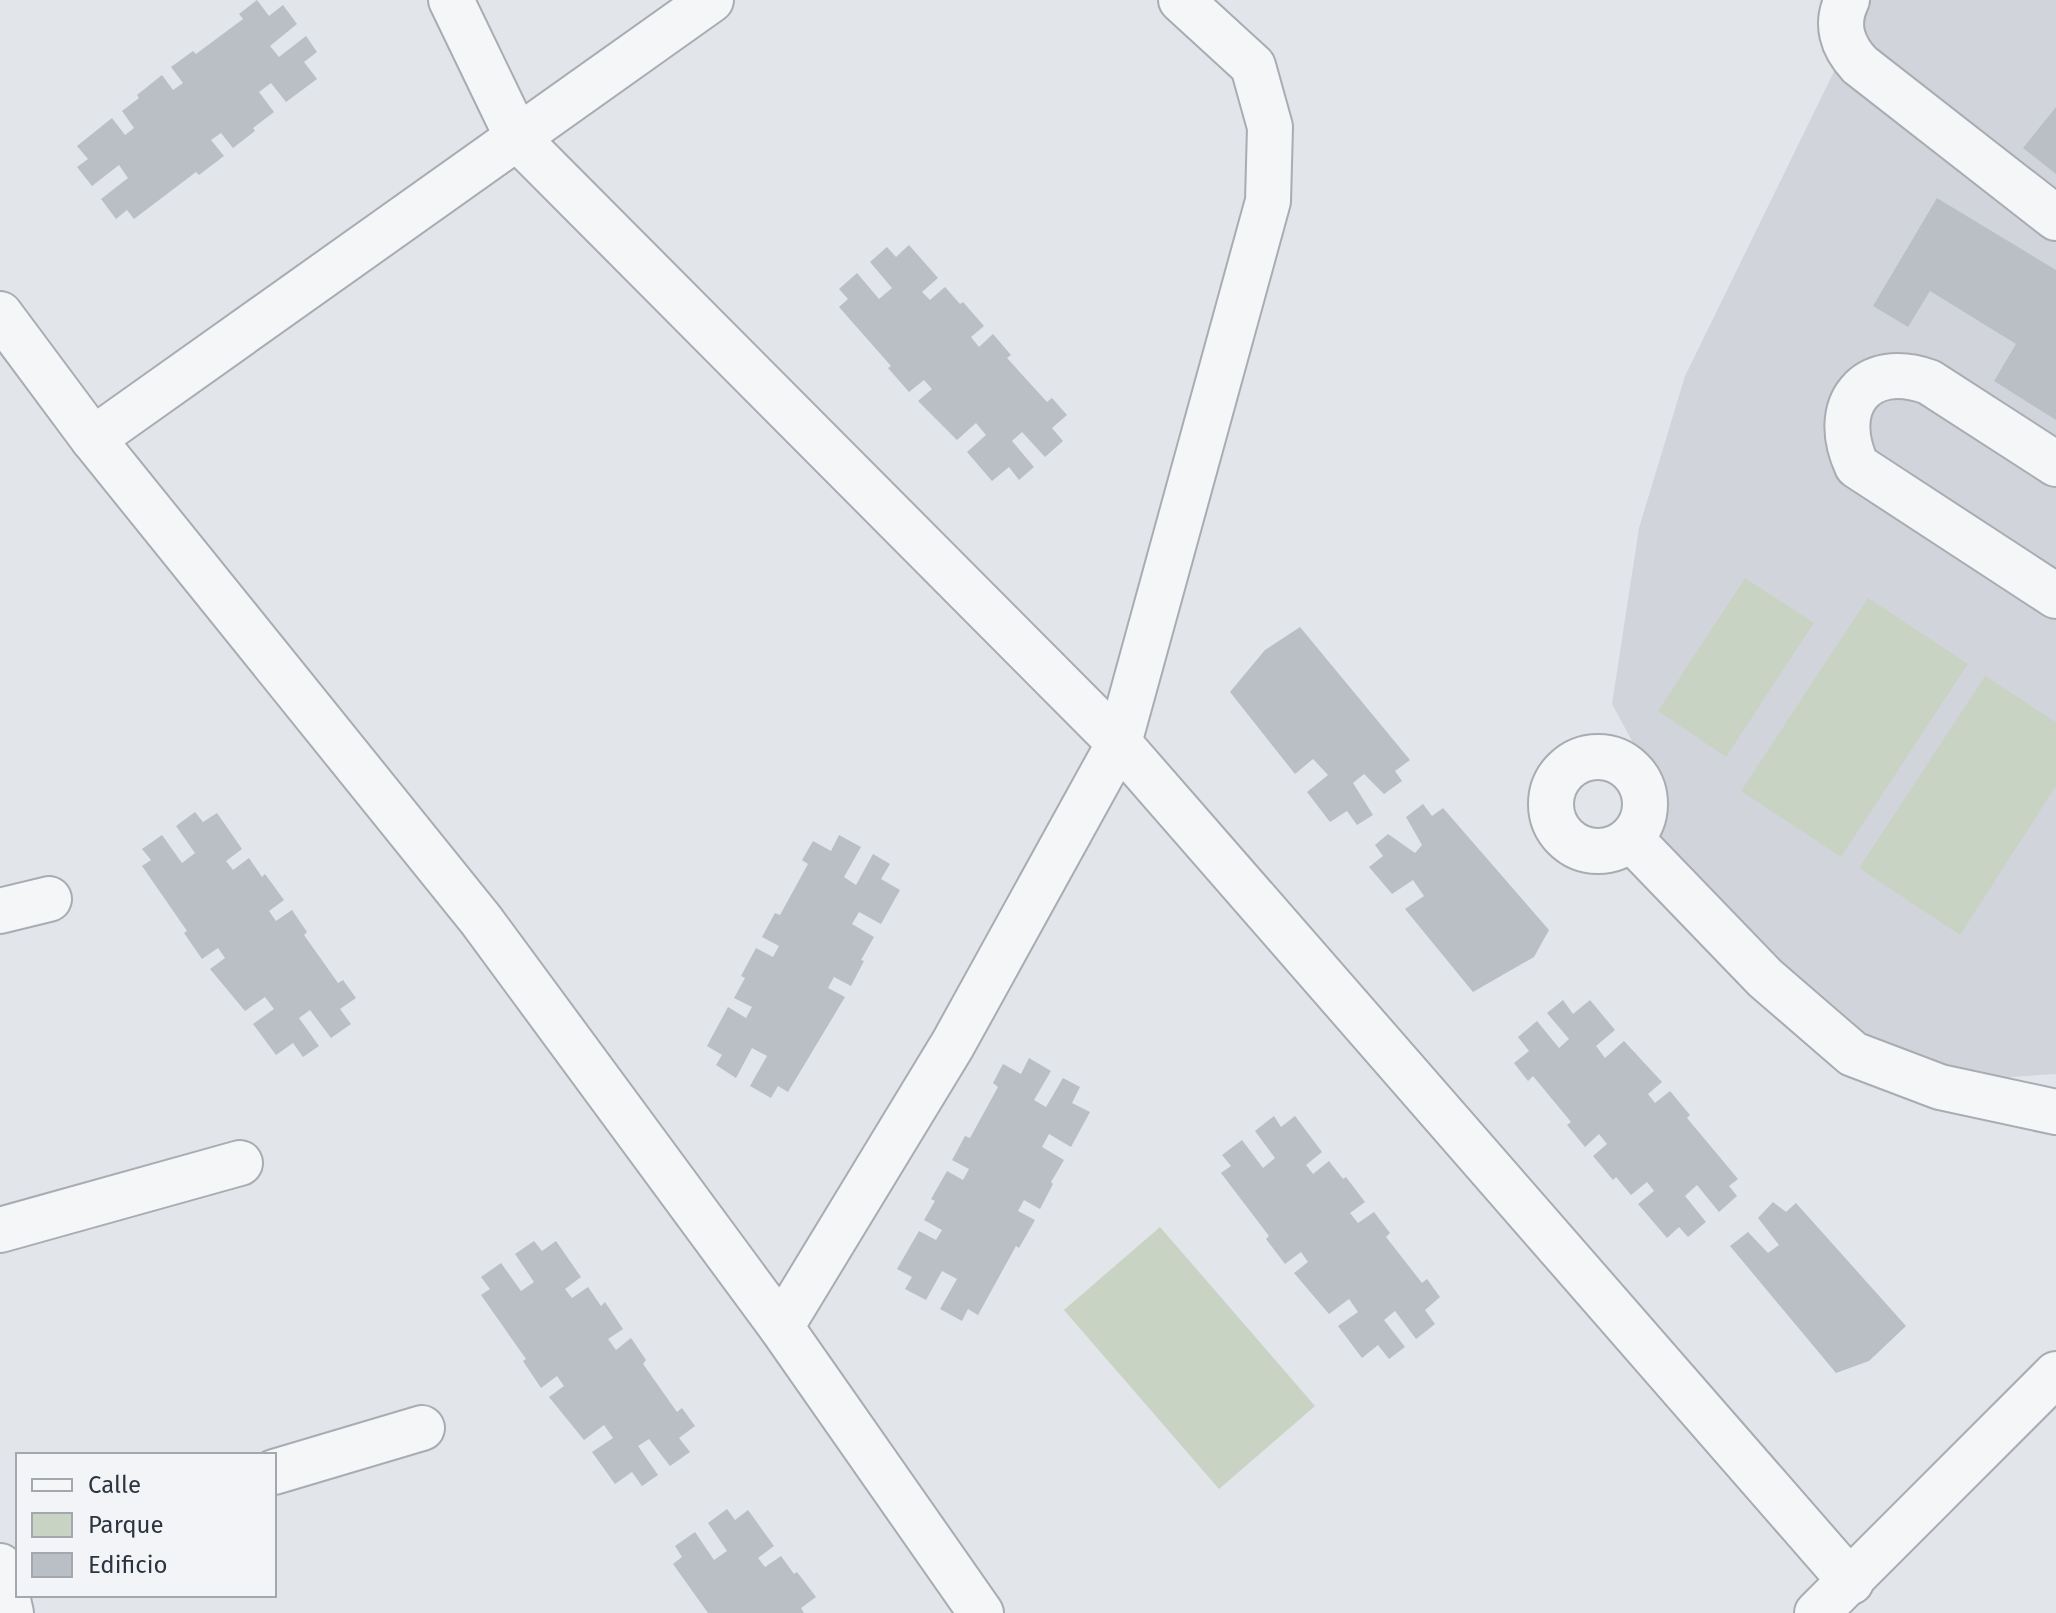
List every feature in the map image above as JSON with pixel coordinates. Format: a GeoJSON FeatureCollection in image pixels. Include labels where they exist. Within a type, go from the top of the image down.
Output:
{"type":"FeatureCollection","features":[{"type":"Feature","properties":{"kind":"street"},"geometry":{"type":"LineString","coordinates":[[451,0],[518,139],[1119,743],[1851,1582]]}},
{"type":"Feature","properties":{"kind":"street"},"geometry":{"type":"LineString","coordinates":[[93,439],[711,0]]}},
{"type":"Feature","properties":{"kind":"street"},"geometry":{"type":"LineString","coordinates":[[781,1327],[953,1044],[1119,743],[1268,201],[1270,127],[1253,66],[1181,0]]}},
{"type":"Feature","properties":{"kind":"street"},"geometry":{"type":"LineString","coordinates":[[1842,2],[1840,27],[1843,41],[1860,65],[2056,218]]}},
{"type":"Feature","properties":{"kind":"street"},"geometry":{"type":"LineString","coordinates":[[0,314],[93,439],[481,920],[781,1327],[981,1613]]}},
{"type":"Feature","properties":{"kind":"street"},"geometry":{"type":"LineString","coordinates":[[2056,464],[1929,382],[1909,375],[1881,377],[1859,392],[1846,415],[1846,442],[1857,466],[2056,596]]}},
{"type":"Feature","properties":{"kind":"street"},"geometry":{"type":"LineString","coordinates":[[1631,839],[1765,978],[1853,1054],[1940,1087],[2056,1112]]}},
{"type":"Feature","properties":{"kind":"street"},"geometry":{"type":"LineString","coordinates":[[0,911],[49,899]]}},
{"type":"Feature","properties":{"kind":"street"},"geometry":{"type":"LineString","coordinates":[[0,1230],[240,1163]]}},
{"type":"Feature","properties":{"kind":"street"},"geometry":{"type":"LineString","coordinates":[[1817,1613],[2056,1374]]}},
{"type":"Feature","properties":{"kind":"street"},"geometry":{"type":"LineString","coordinates":[[276,1471],[422,1428]]}},
{"type":"Feature","properties":{"kind":"street"},"geometry":{"type":"LineString","coordinates":[[0,1566],[11,1613]]}},
{"type":"Feature","properties":{"kind":"shaded area"},"geometry":{"type":"Polygon","coordinates":[[[1869,0],[2056,0],[2056,1074],[1978,1079],[1828,1032],[1636,826],[1657,787],[1612,704],[1639,528],[1685,376],[1869,0]]]}},
{"type":"Feature","properties":{"kind":"green space"},"geometry":{"type":"Polygon","coordinates":[[[1745,578],[1814,623],[1726,757],[1658,711],[1745,578]]]}},
{"type":"Feature","properties":{"kind":"green space"},"geometry":{"type":"Polygon","coordinates":[[[1868,598],[1968,664],[1841,857],[1741,791],[1868,598]]]}},
{"type":"Feature","properties":{"kind":"green space"},"geometry":{"type":"Polygon","coordinates":[[[1985,676],[2056,722],[2056,786],[1960,935],[1859,868],[1985,676]]]}},
{"type":"Feature","properties":{"kind":"green space"},"geometry":{"type":"Polygon","coordinates":[[[1160,1227],[1315,1406],[1219,1489],[1064,1310],[1160,1227]]]}},
{"type":"Feature","properties":{"kind":"building"},"geometry":{"type":"Polygon","coordinates":[[[257,0],[269,16],[283,5],[297,24],[270,46],[279,57],[306,36],[317,52],[304,62],[317,79],[286,102],[271,83],[259,92],[274,112],[253,128],[255,131],[233,148],[221,133],[211,140],[224,156],[199,175],[196,172],[134,219],[127,210],[116,219],[101,199],[128,178],[119,165],[92,186],[77,167],[88,159],[77,146],[112,118],[125,135],[134,128],[122,111],[139,98],[137,95],[162,75],[173,90],[183,83],[171,67],[193,51],[196,54],[243,19],[239,14],[257,0]]]}},
{"type":"Feature","properties":{"kind":"building"},"geometry":{"type":"Polygon","coordinates":[[[2056,107],[2056,174],[2023,148],[2056,107]]]}},
{"type":"Feature","properties":{"kind":"building"},"geometry":{"type":"Polygon","coordinates":[[[1937,198],[2056,270],[2056,420],[1994,381],[2016,344],[1930,291],[1908,327],[1873,306],[1937,198]]]}},
{"type":"Feature","properties":{"kind":"building"},"geometry":{"type":"Polygon","coordinates":[[[909,245],[938,278],[922,292],[930,300],[945,287],[960,304],[963,302],[984,326],[971,337],[979,347],[993,334],[1011,355],[1007,358],[1047,402],[1052,398],[1067,415],[1052,428],[1063,441],[1045,457],[1022,432],[1012,441],[1034,467],[1019,480],[1009,467],[992,481],[967,452],[986,435],[976,423],[957,440],[918,401],[932,389],[924,380],[909,392],[888,368],[891,366],[839,307],[848,299],[839,289],[857,273],[879,299],[892,288],[870,262],[887,247],[896,257],[909,245]]]}},
{"type":"Feature","properties":{"kind":"building"},"geometry":{"type":"Polygon","coordinates":[[[1300,627],[1410,760],[1395,771],[1402,781],[1384,794],[1364,774],[1353,783],[1373,815],[1357,825],[1347,811],[1330,822],[1307,792],[1328,775],[1313,759],[1295,774],[1230,692],[1265,650],[1300,627]]]}},
{"type":"Feature","properties":{"kind":"building"},"geometry":{"type":"Polygon","coordinates":[[[1423,804],[1432,816],[1443,808],[1549,930],[1534,957],[1473,992],[1405,909],[1424,896],[1413,880],[1392,894],[1369,867],[1383,856],[1375,845],[1388,834],[1415,853],[1422,845],[1406,817],[1423,804]]]}},
{"type":"Feature","properties":{"kind":"building"},"geometry":{"type":"Polygon","coordinates":[[[195,812],[203,822],[217,813],[242,849],[226,861],[233,870],[249,858],[262,877],[265,874],[284,900],[269,911],[276,921],[292,910],[307,932],[304,935],[338,983],[343,980],[356,998],[340,1009],[351,1024],[331,1038],[310,1010],[299,1018],[319,1046],[303,1057],[293,1043],[276,1055],[253,1024],[274,1009],[265,997],[245,1011],[210,969],[225,958],[218,948],[202,959],[184,933],[187,931],[142,866],[151,860],[142,849],[162,835],[182,863],[195,853],[176,826],[195,812]]]}},
{"type":"Feature","properties":{"kind":"building"},"geometry":{"type":"Polygon","coordinates":[[[839,835],[861,847],[844,877],[856,885],[873,854],[890,864],[881,879],[900,890],[881,924],[859,912],[852,924],[874,937],[861,960],[864,961],[851,986],[834,977],[828,988],[845,997],[788,1092],[778,1086],[771,1098],[750,1086],[767,1056],[752,1048],[736,1078],[716,1065],[722,1055],[707,1046],[728,1007],[746,1018],[752,1007],[734,998],[745,978],[741,976],[756,948],[773,957],[779,946],[762,937],[775,913],[780,915],[808,864],[802,860],[813,841],[831,851],[839,835]]]}},
{"type":"Feature","properties":{"kind":"building"},"geometry":{"type":"Polygon","coordinates":[[[1563,1000],[1573,1014],[1590,1000],[1615,1030],[1596,1046],[1605,1058],[1624,1041],[1662,1082],[1648,1094],[1655,1103],[1670,1091],[1690,1115],[1687,1118],[1738,1179],[1729,1186],[1737,1196],[1719,1212],[1697,1185],[1685,1196],[1706,1222],[1688,1237],[1679,1227],[1667,1238],[1638,1204],[1654,1191],[1647,1182],[1631,1195],[1616,1177],[1613,1180],[1593,1156],[1607,1144],[1599,1134],[1585,1147],[1567,1125],[1571,1122],[1533,1076],[1528,1081],[1514,1063],[1529,1051],[1518,1037],[1537,1021],[1559,1048],[1569,1039],[1547,1013],[1563,1000]]]}},
{"type":"Feature","properties":{"kind":"building"},"geometry":{"type":"Polygon","coordinates":[[[1029,1058],[1051,1071],[1034,1100],[1046,1107],[1063,1078],[1080,1087],[1072,1103],[1090,1112],[1071,1147],[1049,1134],[1042,1147],[1064,1160],[1051,1182],[1053,1184],[1040,1209],[1024,1200],[1018,1211],[1035,1220],[1019,1248],[1016,1246],[978,1315],[968,1309],[962,1321],[940,1309],[957,1279],[942,1271],[926,1300],[905,1289],[912,1277],[897,1269],[919,1231],[936,1240],[942,1230],[924,1220],[935,1201],[931,1199],[947,1171],[963,1180],[969,1169],[952,1160],[965,1136],[970,1138],[998,1087],[993,1083],[1003,1064],[1021,1074],[1029,1058]]]}},
{"type":"Feature","properties":{"kind":"building"},"geometry":{"type":"Polygon","coordinates":[[[1274,1116],[1281,1127],[1295,1116],[1322,1152],[1306,1165],[1313,1174],[1329,1161],[1343,1179],[1346,1177],[1365,1202],[1350,1213],[1358,1223],[1374,1212],[1390,1233],[1386,1237],[1422,1283],[1427,1279],[1440,1297],[1425,1310],[1435,1324],[1416,1339],[1395,1311],[1384,1320],[1405,1347],[1389,1359],[1378,1345],[1362,1358],[1338,1326],[1358,1312],[1349,1299],[1329,1314],[1294,1273],[1308,1262],[1301,1252],[1285,1264],[1266,1239],[1269,1236],[1221,1173],[1231,1166],[1222,1155],[1242,1140],[1263,1168],[1275,1158],[1255,1131],[1274,1116]]]}},
{"type":"Feature","properties":{"kind":"building"},"geometry":{"type":"Polygon","coordinates":[[[1773,1202],[1786,1212],[1796,1203],[1906,1326],[1869,1361],[1836,1373],[1730,1246],[1748,1232],[1768,1253],[1779,1245],[1758,1218],[1773,1202]]]}},
{"type":"Feature","properties":{"kind":"building"},"geometry":{"type":"Polygon","coordinates":[[[534,1241],[542,1251],[556,1241],[581,1277],[565,1289],[572,1298],[588,1287],[601,1306],[605,1302],[623,1329],[608,1339],[616,1350],[631,1338],[646,1360],[643,1364],[677,1412],[682,1408],[695,1426],[679,1438],[690,1452],[670,1466],[649,1439],[638,1446],[658,1475],[642,1486],[632,1472],[615,1484],[592,1452],[613,1438],[604,1425],[584,1440],[549,1397],[564,1386],[557,1376],[541,1388],[523,1361],[526,1359],[481,1295],[490,1289],[481,1277],[501,1263],[521,1291],[534,1282],[515,1254],[534,1241]]]}},
{"type":"Feature","properties":{"kind":"building"},"geometry":{"type":"Polygon","coordinates":[[[727,1509],[735,1520],[748,1510],[774,1546],[758,1558],[765,1567],[781,1556],[816,1597],[801,1608],[804,1613],[708,1613],[673,1564],[682,1557],[675,1546],[695,1532],[714,1560],[727,1551],[708,1523],[727,1509]]]}}]}
